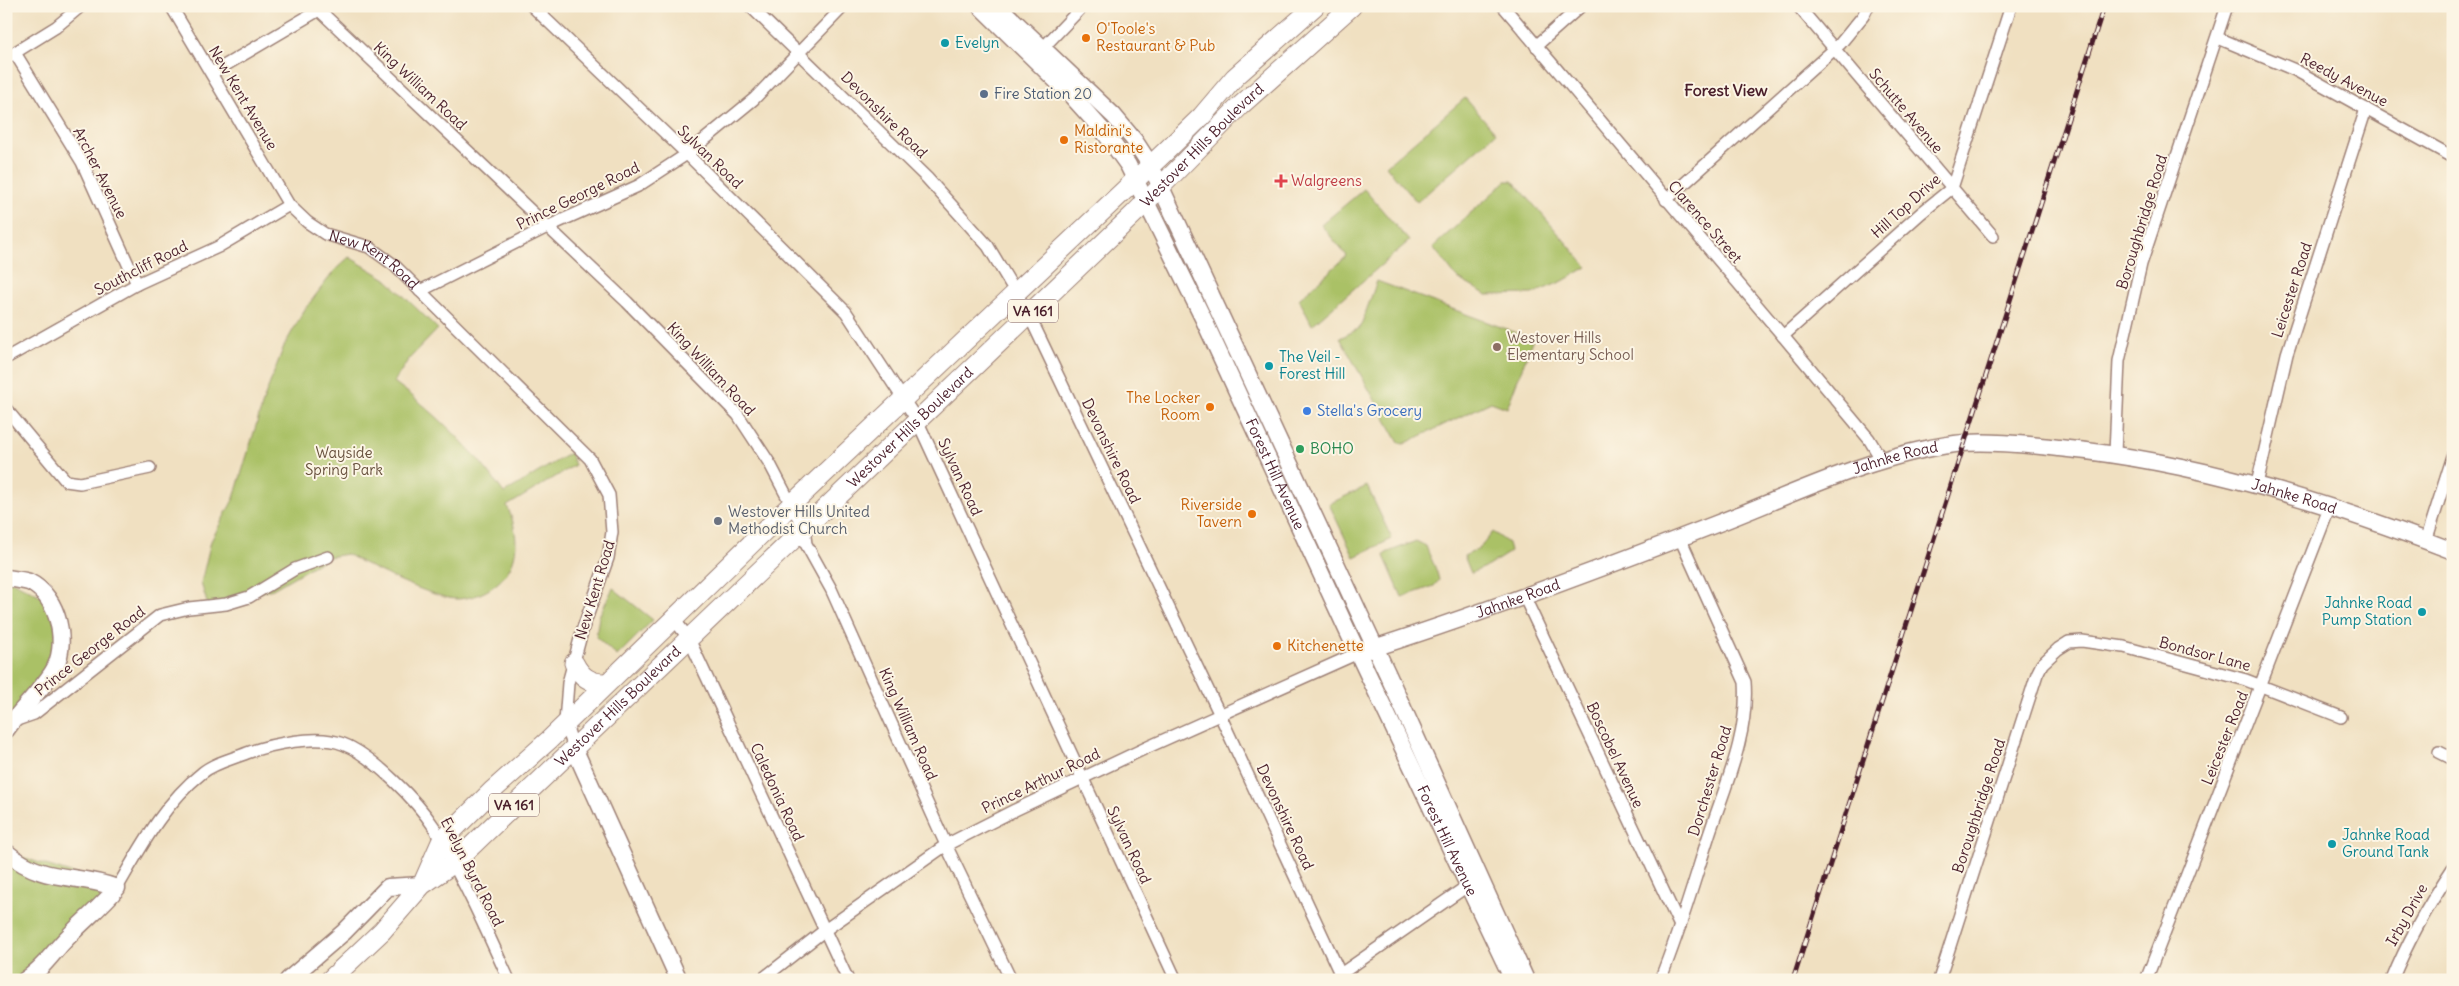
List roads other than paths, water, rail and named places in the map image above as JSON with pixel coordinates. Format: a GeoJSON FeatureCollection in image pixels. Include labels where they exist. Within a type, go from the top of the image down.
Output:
{"type":"FeatureCollection","features":[{"type":"Feature","properties":{"kind":"main road","name":"Forest Hill Avenue"},"geometry":{"type":"LineString","coordinates":[[980,6],[1126,129],[1150,166],[1376,648],[1474,881],[1513,980]]}},
{"type":"Feature","properties":{"kind":"main road","name":"Forest Hill Avenue"},"geometry":{"type":"LineString","coordinates":[[998,6],[1105,133],[1136,180],[1358,653],[1526,980]]}},
{"type":"Feature","properties":{"kind":"main road","name":"Westover Hills Boulevard"},"geometry":{"type":"LineString","coordinates":[[334,978],[382,931],[422,884],[441,842],[791,505],[1136,180],[1202,116],[1235,77],[1315,6]]}},
{"type":"Feature","properties":{"kind":"main road","name":"Westover Hills Boulevard"},"geometry":{"type":"LineString","coordinates":[[288,980],[344,932],[388,887],[422,884],[454,863],[1029,315],[1248,98],[1352,6]]}},
{"type":"Feature","properties":{"kind":"main road"},"geometry":{"type":"LineString","coordinates":[[1334,22],[1364,6]]}},
{"type":"Feature","properties":{"kind":"main road","name":"Jahnke Road"},"geometry":{"type":"LineString","coordinates":[[1358,653],[1524,596],[1680,538],[1881,459],[1957,444],[2037,445],[2115,453],[2257,484],[2330,506],[2453,551]]}},
{"type":"Feature","properties":{"kind":"main road"},"geometry":{"type":"LineString","coordinates":[[6,578],[30,583],[50,600],[60,622],[61,650],[53,672],[9,726]]}},
{"type":"Feature","properties":{"kind":"main road"},"geometry":{"type":"LineString","coordinates":[[574,663],[585,678],[596,684],[607,683]]}},
{"type":"Feature","properties":{"kind":"main road","name":"New Kent Road"},"geometry":{"type":"LineString","coordinates":[[574,748],[679,980]]}},
{"type":"Feature","properties":{"kind":"main road"},"geometry":{"type":"LineString","coordinates":[[6,852],[16,860],[40,873],[96,880],[117,888],[98,911],[67,938],[44,965],[26,980]]}},
{"type":"Feature","properties":{"kind":"street"},"geometry":{"type":"LineString","coordinates":[[11,56],[70,18],[81,6]]}},
{"type":"Feature","properties":{"kind":"street","name":"New Kent Avenue"},"geometry":{"type":"LineString","coordinates":[[171,6],[289,205]]}},
{"type":"Feature","properties":{"kind":"street","name":"Sylvan Road"},"geometry":{"type":"LineString","coordinates":[[532,6],[687,154],[846,312],[904,398],[917,420],[1176,980]]}},
{"type":"Feature","properties":{"kind":"street","name":"Devonshire Road"},"geometry":{"type":"LineString","coordinates":[[750,6],[927,178],[988,246],[1016,292],[1029,315],[1220,715],[1339,978]]}},
{"type":"Feature","properties":{"kind":"street","name":"Prince George Road"},"geometry":{"type":"LineString","coordinates":[[420,290],[547,227],[638,186],[687,154],[754,98],[844,6]]}},
{"type":"Feature","properties":{"kind":"street"},"geometry":{"type":"LineString","coordinates":[[1038,53],[1083,6]]}},
{"type":"Feature","properties":{"kind":"street","name":"Clarence Street"},"geometry":{"type":"LineString","coordinates":[[1503,6],[1666,200],[1784,336],[1869,439],[1881,459]]}},
{"type":"Feature","properties":{"kind":"street"},"geometry":{"type":"LineString","coordinates":[[1536,46],[1581,6]]}},
{"type":"Feature","properties":{"kind":"street","name":"Schutte Avenue"},"geometry":{"type":"LineString","coordinates":[[1798,6],[1992,236]]}},
{"type":"Feature","properties":{"kind":"street"},"geometry":{"type":"LineString","coordinates":[[1666,200],[1834,49],[1863,16],[1868,6]]}},
{"type":"Feature","properties":{"kind":"street","name":"Hill Top Drive"},"geometry":{"type":"LineString","coordinates":[[1784,336],[1921,213],[1952,188],[2011,6]]}},
{"type":"Feature","properties":{"kind":"street","name":"Boroughbridge Road"},"geometry":{"type":"LineString","coordinates":[[2115,453],[2119,361],[2142,264],[2227,6]]}},
{"type":"Feature","properties":{"kind":"street"},"geometry":{"type":"LineString","coordinates":[[212,73],[322,8]]}},
{"type":"Feature","properties":{"kind":"street","name":"King William Road"},"geometry":{"type":"LineString","coordinates":[[322,8],[547,227],[627,302],[738,415],[770,464],[804,530],[806,544],[831,589],[946,845],[1011,980]]}},
{"type":"Feature","properties":{"kind":"street","name":"Reedy Avenue"},"geometry":{"type":"LineString","coordinates":[[2218,38],[2295,70],[2453,157]]}},
{"type":"Feature","properties":{"kind":"street","name":"Archer Avenue"},"geometry":{"type":"LineString","coordinates":[[11,56],[82,162],[137,284]]}},
{"type":"Feature","properties":{"kind":"street","name":"Leicester Road"},"geometry":{"type":"LineString","coordinates":[[2257,484],[2287,354],[2366,109]]}},
{"type":"Feature","properties":{"kind":"street","name":"Southcliff Road"},"geometry":{"type":"LineString","coordinates":[[6,358],[137,284],[218,247],[289,205]]}},
{"type":"Feature","properties":{"kind":"street","name":"New Kent Road"},"geometry":{"type":"LineString","coordinates":[[289,205],[325,234],[369,248],[394,265],[590,459],[609,495],[612,532],[608,558],[583,628],[568,682],[565,722],[574,748]]}},
{"type":"Feature","properties":{"kind":"street"},"geometry":{"type":"LineString","coordinates":[[6,409],[66,481],[80,483],[150,468]]}},
{"type":"Feature","properties":{"kind":"street"},"geometry":{"type":"LineString","coordinates":[[2426,541],[2453,456]]}},
{"type":"Feature","properties":{"kind":"street","name":"Leicester Road"},"geometry":{"type":"LineString","coordinates":[[2146,980],[2262,686],[2330,506]]}},
{"type":"Feature","properties":{"kind":"street","name":"Dorchester Road"},"geometry":{"type":"LineString","coordinates":[[1660,980],[1680,926],[1740,738],[1746,695],[1745,682],[1680,538]]}},
{"type":"Feature","properties":{"kind":"street","name":"Prince George Road"},"geometry":{"type":"LineString","coordinates":[[9,726],[34,714],[160,616],[189,608],[226,604],[250,597],[295,569],[328,557]]}},
{"type":"Feature","properties":{"kind":"street","name":"Boscobel Avenue"},"geometry":{"type":"LineString","coordinates":[[1524,596],[1680,926]]}},
{"type":"Feature","properties":{"kind":"street","name":"Caledonia Road"},"geometry":{"type":"LineString","coordinates":[[674,619],[689,639],[848,980]]}},
{"type":"Feature","properties":{"kind":"street","name":"Bondsor Lane"},"geometry":{"type":"LineString","coordinates":[[2058,649],[2069,642],[2082,641],[2124,647],[2262,686],[2341,717]]}},
{"type":"Feature","properties":{"kind":"street","name":"Boroughbridge Road"},"geometry":{"type":"LineString","coordinates":[[1940,980],[2037,674],[2042,664],[2058,649]]}},
{"type":"Feature","properties":{"kind":"street","name":"Prince Arthur Road"},"geometry":{"type":"LineString","coordinates":[[761,980],[825,930],[946,845],[1082,778],[1358,653]]}},
{"type":"Feature","properties":{"kind":"street","name":"Evelyn Byrd Road"},"geometry":{"type":"LineString","coordinates":[[117,888],[161,816],[203,771],[265,747],[318,739],[342,743],[362,754],[414,802],[434,828],[454,863],[509,980]]}},
{"type":"Feature","properties":{"kind":"street"},"geometry":{"type":"LineString","coordinates":[[2438,752],[2453,760]]}},
{"type":"Feature","properties":{"kind":"street","name":"Irby Drive"},"geometry":{"type":"LineString","coordinates":[[2392,980],[2404,950],[2421,918],[2453,868]]}},
{"type":"Feature","properties":{"kind":"street"},"geometry":{"type":"LineString","coordinates":[[1339,978],[1474,881]]}},
{"type":"Feature","properties":{"kind":"railway"},"geometry":{"type":"LineString","coordinates":[[1793,980],[2104,6]]}},
{"type":"Feature","properties":{"kind":"place","name":"O'Toole's Restaurant & Pub"},"geometry":{"type":"Point","coordinates":[1086,38]}},
{"type":"Feature","properties":{"kind":"place","name":"Evelyn"},"geometry":{"type":"Point","coordinates":[945,43]}},
{"type":"Feature","properties":{"kind":"place","name":"Fire Station 20"},"geometry":{"type":"Point","coordinates":[984,94]}},
{"type":"Feature","properties":{"kind":"place","name":"Maldini's Ristorante"},"geometry":{"type":"Point","coordinates":[1064,140]}},
{"type":"Feature","properties":{"kind":"place","name":"Walgreens"},"geometry":{"type":"Point","coordinates":[1281,181]}},
{"type":"Feature","properties":{"kind":"place","name":"Westover Hills Elementary School"},"geometry":{"type":"Point","coordinates":[1497,347]}},
{"type":"Feature","properties":{"kind":"place","name":"The Veil - Forest Hill"},"geometry":{"type":"Point","coordinates":[1269,366]}},
{"type":"Feature","properties":{"kind":"place","name":"The Locker Room"},"geometry":{"type":"Point","coordinates":[1210,407]}},
{"type":"Feature","properties":{"kind":"place","name":"Stella's Grocery"},"geometry":{"type":"Point","coordinates":[1307,411]}},
{"type":"Feature","properties":{"kind":"place","name":"BOHO"},"geometry":{"type":"Point","coordinates":[1300,449]}},
{"type":"Feature","properties":{"kind":"place","name":"Riverside Tavern"},"geometry":{"type":"Point","coordinates":[1252,514]}},
{"type":"Feature","properties":{"kind":"place","name":"Westover Hills United Methodist Church"},"geometry":{"type":"Point","coordinates":[718,521]}},
{"type":"Feature","properties":{"kind":"place","name":"Jahnke Road Pump Station"},"geometry":{"type":"Point","coordinates":[2422,612]}},
{"type":"Feature","properties":{"kind":"place","name":"Kitchenette"},"geometry":{"type":"Point","coordinates":[1277,646]}},
{"type":"Feature","properties":{"kind":"place","name":"Jahnke Road Ground Tank"},"geometry":{"type":"Point","coordinates":[2332,844]}},
{"type":"Feature","properties":{"kind":"district","name":"Forest View"},"geometry":{"type":"Point","coordinates":[1726,90]}},
{"type":"Feature","properties":{"kind":"park label","name":"Wayside Spring Park"},"geometry":{"type":"Point","coordinates":[344,462]}}]}
